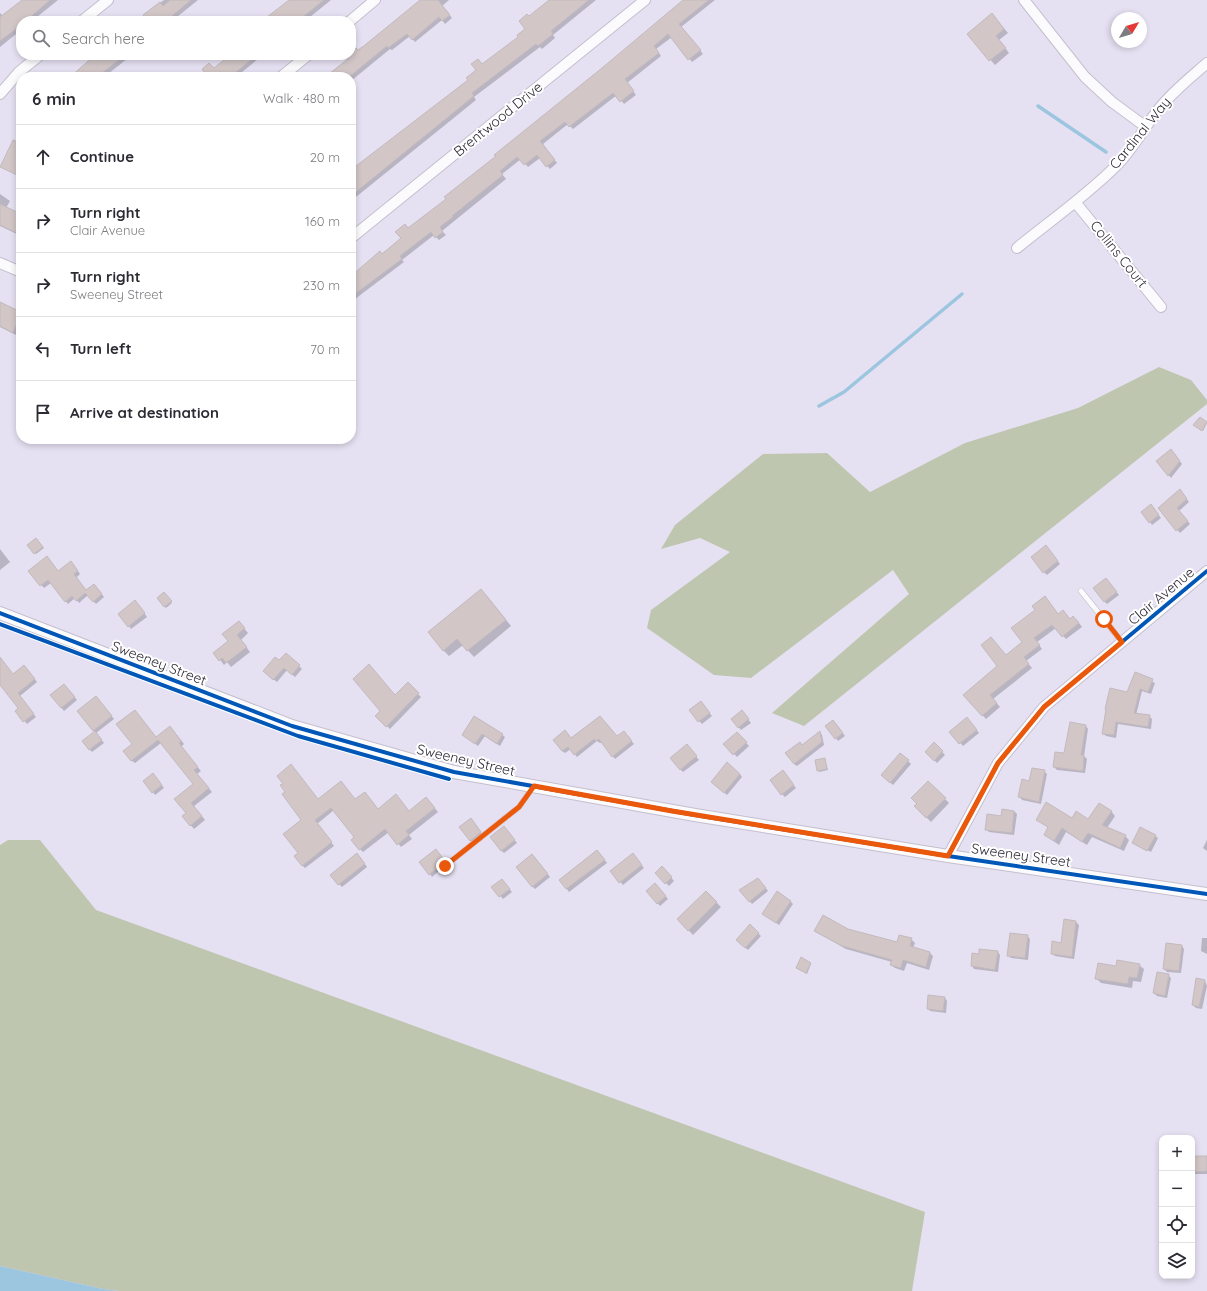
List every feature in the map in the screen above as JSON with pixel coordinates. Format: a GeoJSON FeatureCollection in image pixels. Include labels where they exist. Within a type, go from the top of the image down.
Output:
{"type":"FeatureCollection","features":[{"type":"Feature","properties":{"kind":"street"},"geometry":{"type":"LineString","coordinates":[[88,16],[108,0]]}},
{"type":"Feature","properties":{"kind":"street"},"geometry":{"type":"LineString","coordinates":[[356,16],[375,0]]}},
{"type":"Feature","properties":{"kind":"street","name":"Brentwood Drive"},"geometry":{"type":"LineString","coordinates":[[356,234],[645,0]]}},
{"type":"Feature","properties":{"kind":"street"},"geometry":{"type":"LineString","coordinates":[[1024,0],[1085,77],[1112,102],[1146,128]]}},
{"type":"Feature","properties":{"kind":"street"},"geometry":{"type":"LineString","coordinates":[[19,72],[34,60]]}},
{"type":"Feature","properties":{"kind":"street"},"geometry":{"type":"LineString","coordinates":[[287,72],[302,60]]}},
{"type":"Feature","properties":{"kind":"street","name":"Cardinal Way"},"geometry":{"type":"LineString","coordinates":[[1017,248],[1075,202],[1116,166],[1173,92],[1207,63]]}},
{"type":"Feature","properties":{"kind":"street"},"geometry":{"type":"LineString","coordinates":[[0,94],[16,75]]}},
{"type":"Feature","properties":{"kind":"street","name":"Collins Court"},"geometry":{"type":"LineString","coordinates":[[1075,202],[1161,307]]}},
{"type":"Feature","properties":{"kind":"street"},"geometry":{"type":"LineString","coordinates":[[0,263],[16,270]]}},
{"type":"Feature","properties":{"kind":"street","name":"Clair Avenue"},"geometry":{"type":"LineString","coordinates":[[948,856],[998,763],[1044,707],[1207,572]]}},
{"type":"Feature","properties":{"kind":"street","name":"Sweeney Street"},"geometry":{"type":"LineString","coordinates":[[0,613],[292,726],[454,772],[680,813],[948,856],[1207,894]]}},
{"type":"Feature","properties":{"kind":"lane"},"geometry":{"type":"LineString","coordinates":[[1081,591],[1122,642]]}},
{"type":"Feature","properties":{"kind":"lane"},"geometry":{"type":"LineString","coordinates":[[445,866],[519,807],[534,786]]}},
{"type":"Feature","properties":{"kind":"green space"},"geometry":{"type":"Polygon","coordinates":[[[1159,367],[1191,380],[1207,400],[1207,404],[804,726],[772,713],[909,594],[893,570],[751,678],[714,675],[647,628],[651,610],[730,552],[700,538],[661,549],[675,525],[763,454],[827,453],[870,492],[965,443],[1078,408],[1159,367]]]}},
{"type":"Feature","properties":{"kind":"green space"},"geometry":{"type":"Polygon","coordinates":[[[8,840],[40,840],[96,910],[925,1212],[912,1291],[119,1291],[103,1289],[0,1266],[0,845],[8,840]]]}},
{"type":"Feature","properties":{"kind":"water"},"geometry":{"type":"Polygon","coordinates":[[[0,1266],[103,1289],[119,1291],[0,1291],[0,1266]]]}},
{"type":"Feature","properties":{"kind":"building"},"geometry":{"type":"Polygon","coordinates":[[[22,0],[50,0],[32,16],[16,16],[16,29],[0,41],[0,17],[22,0]]]}},
{"type":"Feature","properties":{"kind":"building"},"geometry":{"type":"Polygon","coordinates":[[[170,0],[191,0],[172,16],[143,15],[160,2],[163,6],[170,0]]]}},
{"type":"Feature","properties":{"kind":"building"},"geometry":{"type":"Polygon","coordinates":[[[289,0],[324,0],[304,16],[268,16],[289,0]]]}},
{"type":"Feature","properties":{"kind":"building"},"geometry":{"type":"Polygon","coordinates":[[[420,0],[438,0],[450,15],[442,21],[439,17],[412,40],[407,34],[388,48],[387,46],[355,72],[331,72],[347,60],[356,60],[356,48],[358,50],[420,0]]]}},
{"type":"Feature","properties":{"kind":"building"},"geometry":{"type":"Polygon","coordinates":[[[549,0],[589,0],[551,31],[553,34],[538,46],[536,44],[472,93],[474,96],[356,192],[356,166],[468,80],[466,78],[476,70],[471,64],[478,59],[482,64],[518,37],[517,35],[525,29],[519,21],[527,14],[529,16],[549,0]]]}},
{"type":"Feature","properties":{"kind":"building"},"geometry":{"type":"Polygon","coordinates":[[[683,0],[709,0],[679,24],[701,50],[688,60],[668,34],[654,46],[659,53],[625,79],[634,91],[620,102],[613,93],[569,127],[565,122],[540,141],[555,160],[546,167],[537,155],[524,165],[517,157],[500,171],[503,175],[440,227],[443,232],[435,238],[431,232],[400,256],[402,259],[356,293],[356,272],[380,251],[382,254],[401,238],[395,232],[405,224],[408,228],[446,199],[444,197],[683,0]]]}},
{"type":"Feature","properties":{"kind":"building"},"geometry":{"type":"Polygon","coordinates":[[[992,13],[1004,29],[996,36],[1006,48],[989,61],[967,34],[992,13]]]}},
{"type":"Feature","properties":{"kind":"building"},"geometry":{"type":"Polygon","coordinates":[[[89,60],[119,60],[103,72],[76,72],[89,60]]]}},
{"type":"Feature","properties":{"kind":"building"},"geometry":{"type":"Polygon","coordinates":[[[224,60],[251,60],[236,72],[204,72],[202,69],[209,63],[214,68],[224,60]]]}},
{"type":"Feature","properties":{"kind":"building"},"geometry":{"type":"Polygon","coordinates":[[[13,140],[16,141],[16,175],[0,167],[13,140]]]}},
{"type":"Feature","properties":{"kind":"building"},"geometry":{"type":"Polygon","coordinates":[[[0,204],[16,212],[16,233],[0,225],[0,204]]]}},
{"type":"Feature","properties":{"kind":"building"},"geometry":{"type":"Polygon","coordinates":[[[0,302],[16,310],[16,325],[13,333],[0,326],[0,302]]]}},
{"type":"Feature","properties":{"kind":"building"},"geometry":{"type":"Polygon","coordinates":[[[1200,417],[1207,422],[1202,431],[1193,425],[1200,417]]]}},
{"type":"Feature","properties":{"kind":"building"},"geometry":{"type":"Polygon","coordinates":[[[1171,449],[1180,461],[1168,476],[1156,461],[1171,449]]]}},
{"type":"Feature","properties":{"kind":"building"},"geometry":{"type":"Polygon","coordinates":[[[1180,489],[1187,499],[1177,508],[1188,521],[1176,531],[1158,508],[1180,489]]]}},
{"type":"Feature","properties":{"kind":"building"},"geometry":{"type":"Polygon","coordinates":[[[1151,504],[1159,515],[1149,523],[1141,512],[1151,504]]]}},
{"type":"Feature","properties":{"kind":"building"},"geometry":{"type":"Polygon","coordinates":[[[36,538],[43,547],[34,554],[27,545],[36,538]]]}},
{"type":"Feature","properties":{"kind":"building"},"geometry":{"type":"Polygon","coordinates":[[[1046,545],[1058,561],[1043,573],[1031,557],[1046,545]]]}},
{"type":"Feature","properties":{"kind":"building"},"geometry":{"type":"Polygon","coordinates":[[[47,556],[58,571],[71,561],[78,571],[74,574],[86,590],[94,584],[102,594],[93,602],[85,593],[76,601],[72,596],[65,602],[48,580],[40,586],[28,571],[47,556]]]}},
{"type":"Feature","properties":{"kind":"building"},"geometry":{"type":"Polygon","coordinates":[[[1106,578],[1117,592],[1104,602],[1093,588],[1106,578]]]}},
{"type":"Feature","properties":{"kind":"building"},"geometry":{"type":"Polygon","coordinates":[[[481,589],[506,620],[467,651],[457,639],[443,651],[428,632],[481,589]]]}},
{"type":"Feature","properties":{"kind":"building"},"geometry":{"type":"Polygon","coordinates":[[[164,592],[172,601],[164,607],[157,598],[164,592]]]}},
{"type":"Feature","properties":{"kind":"building"},"geometry":{"type":"Polygon","coordinates":[[[1045,596],[1058,614],[1063,610],[1070,619],[1073,616],[1079,623],[1062,637],[1052,625],[1034,638],[1040,645],[1024,657],[1029,664],[990,695],[997,703],[982,716],[963,695],[997,666],[981,645],[991,637],[1006,655],[1022,642],[1011,628],[1035,610],[1032,606],[1045,596]]]}},
{"type":"Feature","properties":{"kind":"building"},"geometry":{"type":"Polygon","coordinates":[[[135,600],[145,613],[128,627],[118,614],[135,600]]]}},
{"type":"Feature","properties":{"kind":"building"},"geometry":{"type":"Polygon","coordinates":[[[239,621],[245,628],[237,635],[247,647],[226,663],[222,658],[219,661],[213,653],[228,641],[222,634],[239,621]]]}},
{"type":"Feature","properties":{"kind":"building"},"geometry":{"type":"Polygon","coordinates":[[[286,653],[300,665],[292,675],[284,668],[273,680],[263,671],[275,657],[279,660],[286,653]]]}},
{"type":"Feature","properties":{"kind":"building"},"geometry":{"type":"Polygon","coordinates":[[[0,657],[13,674],[24,665],[35,679],[18,693],[34,714],[23,722],[15,711],[18,708],[0,685],[0,657]]]}},
{"type":"Feature","properties":{"kind":"building"},"geometry":{"type":"Polygon","coordinates":[[[369,664],[395,695],[408,682],[419,693],[386,727],[375,716],[380,711],[353,679],[369,664]]]}},
{"type":"Feature","properties":{"kind":"building"},"geometry":{"type":"Polygon","coordinates":[[[1135,672],[1153,679],[1148,692],[1140,689],[1134,713],[1150,715],[1148,727],[1116,722],[1114,735],[1102,734],[1105,709],[1110,688],[1127,692],[1135,672]]]}},
{"type":"Feature","properties":{"kind":"building"},"geometry":{"type":"Polygon","coordinates":[[[64,684],[75,697],[61,708],[50,695],[64,684]]]}},
{"type":"Feature","properties":{"kind":"building"},"geometry":{"type":"Polygon","coordinates":[[[96,696],[112,716],[93,731],[77,711],[96,696]]]}},
{"type":"Feature","properties":{"kind":"building"},"geometry":{"type":"Polygon","coordinates":[[[701,701],[710,713],[698,722],[689,710],[701,701]]]}},
{"type":"Feature","properties":{"kind":"building"},"geometry":{"type":"Polygon","coordinates":[[[135,710],[156,737],[170,726],[181,741],[179,743],[198,767],[194,770],[209,788],[191,803],[202,816],[190,826],[182,816],[186,813],[174,799],[193,784],[158,740],[131,761],[123,751],[132,744],[116,724],[135,710]]]}},
{"type":"Feature","properties":{"kind":"building"},"geometry":{"type":"Polygon","coordinates":[[[742,710],[749,719],[738,728],[731,719],[742,710]]]}},
{"type":"Feature","properties":{"kind":"building"},"geometry":{"type":"Polygon","coordinates":[[[474,716],[503,734],[497,744],[482,734],[475,744],[462,735],[474,716]]]}},
{"type":"Feature","properties":{"kind":"building"},"geometry":{"type":"Polygon","coordinates":[[[600,716],[617,736],[624,731],[632,741],[612,757],[599,739],[596,741],[594,739],[574,755],[568,747],[562,751],[553,740],[565,730],[571,738],[600,716]]]}},
{"type":"Feature","properties":{"kind":"building"},"geometry":{"type":"Polygon","coordinates":[[[967,717],[977,730],[959,744],[949,732],[967,717]]]}},
{"type":"Feature","properties":{"kind":"building"},"geometry":{"type":"Polygon","coordinates":[[[833,720],[843,733],[835,739],[825,726],[833,720]]]}},
{"type":"Feature","properties":{"kind":"building"},"geometry":{"type":"Polygon","coordinates":[[[1070,722],[1086,725],[1081,755],[1084,755],[1083,771],[1053,767],[1055,752],[1064,753],[1070,722]]]}},
{"type":"Feature","properties":{"kind":"building"},"geometry":{"type":"Polygon","coordinates":[[[95,731],[102,740],[89,750],[82,741],[95,731]]]}},
{"type":"Feature","properties":{"kind":"building"},"geometry":{"type":"Polygon","coordinates":[[[820,731],[822,742],[794,764],[785,753],[800,742],[802,745],[820,731]]]}},
{"type":"Feature","properties":{"kind":"building"},"geometry":{"type":"Polygon","coordinates":[[[737,732],[747,742],[733,755],[723,744],[737,732]]]}},
{"type":"Feature","properties":{"kind":"building"},"geometry":{"type":"Polygon","coordinates":[[[934,742],[943,751],[934,761],[925,752],[934,742]]]}},
{"type":"Feature","properties":{"kind":"building"},"geometry":{"type":"Polygon","coordinates":[[[687,744],[697,756],[680,770],[670,758],[687,744]]]}},
{"type":"Feature","properties":{"kind":"building"},"geometry":{"type":"Polygon","coordinates":[[[900,753],[909,760],[890,783],[881,775],[900,753]]]}},
{"type":"Feature","properties":{"kind":"building"},"geometry":{"type":"Polygon","coordinates":[[[825,758],[827,769],[817,771],[815,760],[825,758]]]}},
{"type":"Feature","properties":{"kind":"building"},"geometry":{"type":"Polygon","coordinates":[[[727,762],[740,774],[724,793],[711,782],[727,762]]]}},
{"type":"Feature","properties":{"kind":"building"},"geometry":{"type":"Polygon","coordinates":[[[291,764],[318,799],[341,781],[355,799],[365,792],[378,809],[396,794],[409,811],[426,797],[435,808],[406,831],[409,835],[397,845],[385,829],[359,850],[351,840],[354,837],[331,808],[315,820],[332,842],[302,866],[294,856],[298,853],[283,834],[301,820],[282,794],[285,792],[280,785],[283,784],[277,776],[291,764]]]}},
{"type":"Feature","properties":{"kind":"building"},"geometry":{"type":"Polygon","coordinates":[[[1032,768],[1045,770],[1039,802],[1018,797],[1022,779],[1029,781],[1032,768]]]}},
{"type":"Feature","properties":{"kind":"building"},"geometry":{"type":"Polygon","coordinates":[[[783,770],[794,785],[781,795],[770,780],[783,770]]]}},
{"type":"Feature","properties":{"kind":"building"},"geometry":{"type":"Polygon","coordinates":[[[153,773],[162,785],[152,793],[143,781],[153,773]]]}},
{"type":"Feature","properties":{"kind":"building"},"geometry":{"type":"Polygon","coordinates":[[[928,781],[946,798],[926,818],[914,806],[917,804],[911,798],[928,781]]]}},
{"type":"Feature","properties":{"kind":"building"},"geometry":{"type":"Polygon","coordinates":[[[1046,802],[1072,818],[1076,811],[1088,819],[1099,803],[1112,811],[1102,825],[1126,835],[1120,848],[1088,833],[1082,842],[1062,828],[1054,841],[1044,835],[1048,827],[1036,820],[1046,802]]]}},
{"type":"Feature","properties":{"kind":"building"},"geometry":{"type":"Polygon","coordinates":[[[1002,809],[1014,811],[1012,833],[985,830],[987,814],[1001,816],[1002,809]]]}},
{"type":"Feature","properties":{"kind":"building"},"geometry":{"type":"Polygon","coordinates":[[[471,818],[481,832],[470,841],[459,827],[471,818]]]}},
{"type":"Feature","properties":{"kind":"building"},"geometry":{"type":"Polygon","coordinates":[[[504,826],[515,840],[501,851],[490,837],[504,826]]]}},
{"type":"Feature","properties":{"kind":"building"},"geometry":{"type":"Polygon","coordinates":[[[1140,827],[1156,835],[1147,851],[1132,843],[1140,827]]]}},
{"type":"Feature","properties":{"kind":"building"},"geometry":{"type":"Polygon","coordinates":[[[436,849],[445,861],[429,875],[419,862],[436,849]]]}},
{"type":"Feature","properties":{"kind":"building"},"geometry":{"type":"Polygon","coordinates":[[[597,850],[605,860],[566,889],[559,880],[597,850]]]}},
{"type":"Feature","properties":{"kind":"building"},"geometry":{"type":"Polygon","coordinates":[[[357,853],[365,864],[338,885],[330,875],[357,853]]]}},
{"type":"Feature","properties":{"kind":"building"},"geometry":{"type":"Polygon","coordinates":[[[633,853],[642,865],[619,883],[610,871],[633,853]]]}},
{"type":"Feature","properties":{"kind":"building"},"geometry":{"type":"Polygon","coordinates":[[[532,854],[548,874],[532,887],[516,867],[532,854]]]}},
{"type":"Feature","properties":{"kind":"building"},"geometry":{"type":"Polygon","coordinates":[[[662,866],[672,877],[665,884],[655,873],[662,866]]]}},
{"type":"Feature","properties":{"kind":"building"},"geometry":{"type":"Polygon","coordinates":[[[758,878],[766,888],[749,902],[739,890],[758,878]]]}},
{"type":"Feature","properties":{"kind":"building"},"geometry":{"type":"Polygon","coordinates":[[[502,879],[510,889],[499,897],[491,887],[502,879]]]}},
{"type":"Feature","properties":{"kind":"building"},"geometry":{"type":"Polygon","coordinates":[[[655,883],[666,896],[657,904],[646,891],[655,883]]]}},
{"type":"Feature","properties":{"kind":"building"},"geometry":{"type":"Polygon","coordinates":[[[706,891],[717,902],[688,931],[677,919],[706,891]]]}},
{"type":"Feature","properties":{"kind":"building"},"geometry":{"type":"Polygon","coordinates":[[[777,891],[791,901],[776,923],[762,914],[777,891]]]}},
{"type":"Feature","properties":{"kind":"building"},"geometry":{"type":"Polygon","coordinates":[[[823,915],[848,929],[897,942],[899,935],[912,938],[910,946],[930,952],[926,967],[903,960],[901,968],[890,965],[892,960],[842,946],[814,931],[823,915]]]}},
{"type":"Feature","properties":{"kind":"building"},"geometry":{"type":"Polygon","coordinates":[[[1064,919],[1076,921],[1072,957],[1051,954],[1052,941],[1061,943],[1064,919]]]}},
{"type":"Feature","properties":{"kind":"building"},"geometry":{"type":"Polygon","coordinates":[[[750,924],[759,933],[745,948],[736,940],[750,924]]]}},
{"type":"Feature","properties":{"kind":"building"},"geometry":{"type":"Polygon","coordinates":[[[1010,933],[1028,935],[1025,958],[1007,956],[1010,933]]]}},
{"type":"Feature","properties":{"kind":"building"},"geometry":{"type":"Polygon","coordinates":[[[1166,943],[1182,945],[1179,971],[1163,969],[1166,943]]]}},
{"type":"Feature","properties":{"kind":"building"},"geometry":{"type":"Polygon","coordinates":[[[979,949],[998,951],[995,970],[971,966],[972,953],[979,954],[979,949]]]}},
{"type":"Feature","properties":{"kind":"building"},"geometry":{"type":"Polygon","coordinates":[[[801,957],[811,963],[806,973],[796,968],[801,957]]]}},
{"type":"Feature","properties":{"kind":"building"},"geometry":{"type":"Polygon","coordinates":[[[1117,960],[1140,964],[1137,978],[1129,977],[1128,984],[1095,979],[1098,963],[1116,966],[1117,960]]]}},
{"type":"Feature","properties":{"kind":"building"},"geometry":{"type":"Polygon","coordinates":[[[1157,972],[1169,974],[1165,996],[1153,993],[1157,972]]]}},
{"type":"Feature","properties":{"kind":"building"},"geometry":{"type":"Polygon","coordinates":[[[1196,978],[1205,980],[1199,1007],[1192,1005],[1196,978]]]}},
{"type":"Feature","properties":{"kind":"building"},"geometry":{"type":"Polygon","coordinates":[[[928,995],[945,997],[943,1011],[927,1009],[928,995]]]}},
{"type":"Feature","properties":{"kind":"building"},"geometry":{"type":"Polygon","coordinates":[[[1195,1156],[1207,1156],[1207,1171],[1195,1172],[1195,1156]]]}},
{"type":"Feature","properties":{"kind":"waterway"},"geometry":{"type":"LineString","coordinates":[[1038,106],[1106,152]]}},
{"type":"Feature","properties":{"kind":"waterway"},"geometry":{"type":"LineString","coordinates":[[819,406],[844,392],[962,294]]}},
{"type":"Feature","properties":{"kind":"cycle path"},"geometry":{"type":"LineString","coordinates":[[948,856],[998,763],[1044,707],[1207,571]]}},
{"type":"Feature","properties":{"kind":"cycle path"},"geometry":{"type":"LineString","coordinates":[[0,613],[292,726],[454,772],[695,815],[948,856],[1207,894]]}},
{"type":"Feature","properties":{"kind":"cycle path"},"geometry":{"type":"LineString","coordinates":[[0,624],[298,736],[449,779]]}},
{"type":"Feature","properties":{"kind":"route"},"geometry":{"type":"LineString","coordinates":[[445,866],[519,807],[527,798],[534,786],[672,811],[948,856],[998,763],[1044,707],[1122,642],[1104,619]]}}]}
